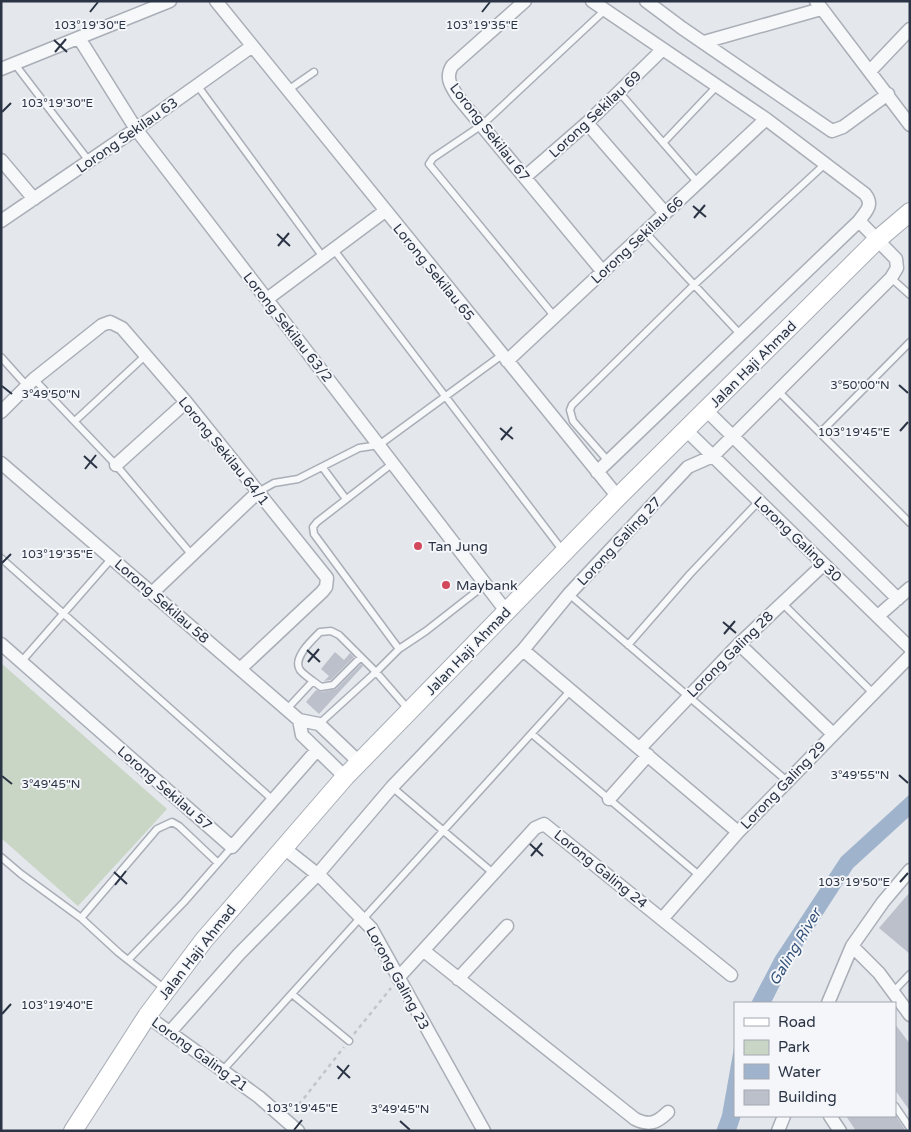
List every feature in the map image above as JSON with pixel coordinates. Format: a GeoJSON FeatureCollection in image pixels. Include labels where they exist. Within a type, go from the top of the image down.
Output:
{"type":"FeatureCollection","features":[{"type":"Feature","properties":{"kind":"street"},"geometry":{"type":"LineString","coordinates":[[1,69],[170,1]]}},
{"type":"Feature","properties":{"kind":"street","name":"Lorong Sekilau 65"},"geometry":{"type":"LineString","coordinates":[[216,1],[251,47],[618,497]]}},
{"type":"Feature","properties":{"kind":"street","name":"Lorong Sekilau 67"},"geometry":{"type":"LineString","coordinates":[[525,1],[449,70],[448,76],[451,87],[603,272]]}},
{"type":"Feature","properties":{"kind":"street"},"geometry":{"type":"LineString","coordinates":[[592,1],[766,119],[870,200],[870,206],[859,221],[597,472]]}},
{"type":"Feature","properties":{"kind":"street"},"geometry":{"type":"LineString","coordinates":[[646,1],[832,131],[843,127],[888,94]]}},
{"type":"Feature","properties":{"kind":"street"},"geometry":{"type":"LineString","coordinates":[[704,42],[818,5],[908,119]]}},
{"type":"Feature","properties":{"kind":"street"},"geometry":{"type":"LineString","coordinates":[[870,71],[910,29]]}},
{"type":"Feature","properties":{"kind":"street","name":"Lorong Sekilau 63/2"},"geometry":{"type":"LineString","coordinates":[[79,38],[136,129],[506,611]]}},
{"type":"Feature","properties":{"kind":"street","name":"Lorong Sekilau 63"},"geometry":{"type":"LineString","coordinates":[[1,221],[136,129],[251,47]]}},
{"type":"Feature","properties":{"kind":"street","name":"Lorong Sekilau 69"},"geometry":{"type":"LineString","coordinates":[[525,177],[587,123],[663,49]]}},
{"type":"Feature","properties":{"kind":"street","name":"Lorong Sekilau 66"},"geometry":{"type":"LineString","coordinates":[[504,358],[555,316],[766,119]]}},
{"type":"Feature","properties":{"kind":"street"},"geometry":{"type":"LineString","coordinates":[[587,123],[665,213]]}},
{"type":"Feature","properties":{"kind":"street"},"geometry":{"type":"LineString","coordinates":[[1,160],[34,198]]}},
{"type":"Feature","properties":{"kind":"street"},"geometry":{"type":"LineString","coordinates":[[267,299],[385,212]]}},
{"type":"Feature","properties":{"kind":"street","name":"Jalan Haji Ahmad"},"geometry":{"type":"LineString","coordinates":[[73,1131],[147,1016],[204,940],[345,777],[618,497],[877,240],[908,216]]}},
{"type":"Feature","properties":{"kind":"street"},"geometry":{"type":"LineString","coordinates":[[859,221],[896,259],[897,268],[891,278]]}},
{"type":"Feature","properties":{"kind":"street","name":"Lorong Galing 27"},"geometry":{"type":"LineString","coordinates":[[523,650],[570,594],[672,484],[697,462],[713,456],[891,278]]}},
{"type":"Feature","properties":{"kind":"street","name":"Lorong Sekilau 64/1"},"geometry":{"type":"LineString","coordinates":[[30,382],[102,325],[110,322],[115,324],[146,355],[186,402],[328,582],[322,592],[240,669]]}},
{"type":"Feature","properties":{"kind":"street"},"geometry":{"type":"LineString","coordinates":[[1,412],[30,382]]}},
{"type":"Feature","properties":{"kind":"street"},"geometry":{"type":"LineString","coordinates":[[116,465],[186,402]]}},
{"type":"Feature","properties":{"kind":"street","name":"Lorong Galing 30"},"geometry":{"type":"LineString","coordinates":[[706,410],[898,598]]}},
{"type":"Feature","properties":{"kind":"street","name":"Lorong Galing 30"},"geometry":{"type":"LineString","coordinates":[[686,430],[910,648]]}},
{"type":"Feature","properties":{"kind":"street","name":"Lorong Sekilau 58"},"geometry":{"type":"LineString","coordinates":[[1,463],[287,709],[299,720],[302,735],[345,777]]}},
{"type":"Feature","properties":{"kind":"street"},"geometry":{"type":"LineString","coordinates":[[152,593],[258,492]]}},
{"type":"Feature","properties":{"kind":"street","name":"Lorong Galing 28"},"geometry":{"type":"LineString","coordinates":[[609,799],[688,696],[781,602],[824,564]]}},
{"type":"Feature","properties":{"kind":"street"},"geometry":{"type":"LineString","coordinates":[[878,616],[910,588]]}},
{"type":"Feature","properties":{"kind":"street","name":"Lorong Sekilau 57"},"geometry":{"type":"LineString","coordinates":[[1,644],[232,846]]}},
{"type":"Feature","properties":{"kind":"street"},"geometry":{"type":"LineString","coordinates":[[739,644],[833,734]]}},
{"type":"Feature","properties":{"kind":"street"},"geometry":{"type":"LineString","coordinates":[[170,1032],[239,954],[317,874],[392,787],[523,650],[738,832]]}},
{"type":"Feature","properties":{"kind":"street","name":"Lorong Galing 29"},"geometry":{"type":"LineString","coordinates":[[662,919],[738,832],[910,656]]}},
{"type":"Feature","properties":{"kind":"street"},"geometry":{"type":"LineString","coordinates":[[299,720],[318,724],[359,762]]}},
{"type":"Feature","properties":{"kind":"street"},"geometry":{"type":"LineString","coordinates":[[232,846],[317,750]]}},
{"type":"Feature","properties":{"kind":"street","name":"Lorong Galing 24"},"geometry":{"type":"LineString","coordinates":[[398,978],[535,828],[544,824],[731,975]]}},
{"type":"Feature","properties":{"kind":"street","name":"Lorong Galing 23"},"geometry":{"type":"LineString","coordinates":[[284,848],[317,874],[363,917],[379,939],[398,978],[484,1131]]}},
{"type":"Feature","properties":{"kind":"street"},"geometry":{"type":"LineString","coordinates":[[828,1002],[852,946],[883,902],[910,870]]}},
{"type":"Feature","properties":{"kind":"street"},"geometry":{"type":"LineString","coordinates":[[458,979],[507,926]]}},
{"type":"Feature","properties":{"kind":"street"},"geometry":{"type":"LineString","coordinates":[[852,946],[865,958],[894,992],[910,1015]]}},
{"type":"Feature","properties":{"kind":"street"},"geometry":{"type":"LineString","coordinates":[[424,951],[635,1119],[645,1124],[652,1124],[668,1112]]}},
{"type":"Feature","properties":{"kind":"street","name":"Lorong Galing 21"},"geometry":{"type":"LineString","coordinates":[[147,1016],[259,1096],[298,1131]]}},
{"type":"Feature","properties":{"kind":"street"},"geometry":{"type":"LineString","coordinates":[[778,1131],[784,1117]]}},
{"type":"Feature","properties":{"kind":"street"},"geometry":{"type":"LineString","coordinates":[[831,1117],[840,1131]]}},
{"type":"Feature","properties":{"kind":"lane"},"geometry":{"type":"LineString","coordinates":[[555,316],[430,168],[433,158],[482,125],[605,10]]}},
{"type":"Feature","properties":{"kind":"lane"},"geometry":{"type":"LineString","coordinates":[[14,63],[89,161]]}},
{"type":"Feature","properties":{"kind":"lane"},"geometry":{"type":"LineString","coordinates":[[287,91],[314,72]]}},
{"type":"Feature","properties":{"kind":"lane"},"geometry":{"type":"LineString","coordinates":[[197,85],[328,254],[446,396],[565,553]]}},
{"type":"Feature","properties":{"kind":"lane"},"geometry":{"type":"LineString","coordinates":[[663,143],[717,86]]}},
{"type":"Feature","properties":{"kind":"lane"},"geometry":{"type":"LineString","coordinates":[[619,92],[698,183]]}},
{"type":"Feature","properties":{"kind":"lane"},"geometry":{"type":"LineString","coordinates":[[608,461],[573,421],[570,410],[694,285],[824,164]]}},
{"type":"Feature","properties":{"kind":"lane"},"geometry":{"type":"LineString","coordinates":[[645,232],[740,334]]}},
{"type":"Feature","properties":{"kind":"lane"},"geometry":{"type":"LineString","coordinates":[[891,278],[910,295]]}},
{"type":"Feature","properties":{"kind":"lane"},"geometry":{"type":"LineString","coordinates":[[820,433],[910,342]]}},
{"type":"Feature","properties":{"kind":"lane"},"geometry":{"type":"LineString","coordinates":[[76,420],[146,355]]}},
{"type":"Feature","properties":{"kind":"lane"},"geometry":{"type":"LineString","coordinates":[[1,358],[76,420],[192,555]]}},
{"type":"Feature","properties":{"kind":"lane"},"geometry":{"type":"LineString","coordinates":[[258,492],[274,484],[298,479],[323,468],[359,448],[379,446],[446,396],[504,358]]}},
{"type":"Feature","properties":{"kind":"lane"},"geometry":{"type":"LineString","coordinates":[[778,391],[910,523]]}},
{"type":"Feature","properties":{"kind":"lane"},"geometry":{"type":"LineString","coordinates":[[392,462],[316,522],[314,534],[399,649]]}},
{"type":"Feature","properties":{"kind":"lane"},"geometry":{"type":"LineString","coordinates":[[323,468],[346,499]]}},
{"type":"Feature","properties":{"kind":"lane"},"geometry":{"type":"LineString","coordinates":[[628,645],[690,574],[759,501]]}},
{"type":"Feature","properties":{"kind":"lane"},"geometry":{"type":"LineString","coordinates":[[1,558],[273,800]]}},
{"type":"Feature","properties":{"kind":"lane"},"geometry":{"type":"LineString","coordinates":[[21,662],[112,558]]}},
{"type":"Feature","properties":{"kind":"lane"},"geometry":{"type":"LineString","coordinates":[[318,724],[399,649],[426,631],[486,584]]}},
{"type":"Feature","properties":{"kind":"lane"},"geometry":{"type":"LineString","coordinates":[[570,594],[787,781]]}},
{"type":"Feature","properties":{"kind":"lane"},"geometry":{"type":"LineString","coordinates":[[781,602],[873,693]]}},
{"type":"Feature","properties":{"kind":"lane"},"geometry":{"type":"LineString","coordinates":[[361,657],[333,685],[321,687],[300,670],[298,664],[300,656],[320,632],[332,631],[339,635],[361,657],[376,672],[410,711]]}},
{"type":"Feature","properties":{"kind":"lane"},"geometry":{"type":"LineString","coordinates":[[287,709],[313,681]]}},
{"type":"Feature","properties":{"kind":"lane"},"geometry":{"type":"LineString","coordinates":[[223,1070],[571,690]]}},
{"type":"Feature","properties":{"kind":"lane"},"geometry":{"type":"LineString","coordinates":[[532,734],[700,876]]}},
{"type":"Feature","properties":{"kind":"lane"},"geometry":{"type":"LineString","coordinates":[[392,787],[493,873]]}},
{"type":"Feature","properties":{"kind":"lane"},"geometry":{"type":"LineString","coordinates":[[81,918],[163,824],[172,822],[179,826],[218,863]]}},
{"type":"Feature","properties":{"kind":"lane"},"geometry":{"type":"LineString","coordinates":[[129,959],[142,947],[232,846]]}},
{"type":"Feature","properties":{"kind":"lane"},"geometry":{"type":"LineString","coordinates":[[1,857],[81,918],[119,953],[167,990]]}},
{"type":"Feature","properties":{"kind":"lane"},"geometry":{"type":"LineString","coordinates":[[894,992],[910,974]]}},
{"type":"Feature","properties":{"kind":"lane"},"geometry":{"type":"LineString","coordinates":[[292,994],[349,1041]]}},
{"type":"Feature","properties":{"kind":"lane"},"geometry":{"type":"LineString","coordinates":[[896,1107],[910,1128]]}},
{"type":"Feature","properties":{"kind":"green space"},"geometry":{"type":"Polygon","coordinates":[[[1,663],[167,809],[78,906],[1,838],[1,663]]]}},
{"type":"Feature","properties":{"kind":"water","name":"Galing River"},"geometry":{"type":"Polygon","coordinates":[[[910,794],[910,816],[853,868],[789,967],[772,1002],[752,1002],[775,957],[841,857],[910,794]]]}},
{"type":"Feature","properties":{"kind":"water"},"geometry":{"type":"Polygon","coordinates":[[[734,1048],[734,1117],[741,1117],[736,1131],[716,1131],[722,1115],[734,1048]]]}},
{"type":"Feature","properties":{"kind":"building"},"geometry":{"type":"Polygon","coordinates":[[[335,652],[344,660],[350,653],[354,657],[331,680],[324,681],[329,676],[321,669],[335,652]]]}},
{"type":"Feature","properties":{"kind":"building"},"geometry":{"type":"Polygon","coordinates":[[[361,664],[363,666],[319,714],[306,702],[316,690],[322,692],[336,689],[361,664]]]}},
{"type":"Feature","properties":{"kind":"building"},"geometry":{"type":"Polygon","coordinates":[[[910,892],[910,954],[879,928],[910,892]]]}},
{"type":"Feature","properties":{"kind":"building"},"geometry":{"type":"Polygon","coordinates":[[[896,1025],[910,1044],[910,1111],[896,1091],[896,1025]]]}},
{"type":"Feature","properties":{"kind":"building"},"geometry":{"type":"Polygon","coordinates":[[[896,1116],[906,1131],[856,1131],[847,1117],[896,1116]]]}},
{"type":"Feature","properties":{"kind":"place","name":"Tan Jung"},"geometry":{"type":"Point","coordinates":[418,546]}},
{"type":"Feature","properties":{"kind":"place","name":"Maybank"},"geometry":{"type":"Point","coordinates":[446,585]}}]}
